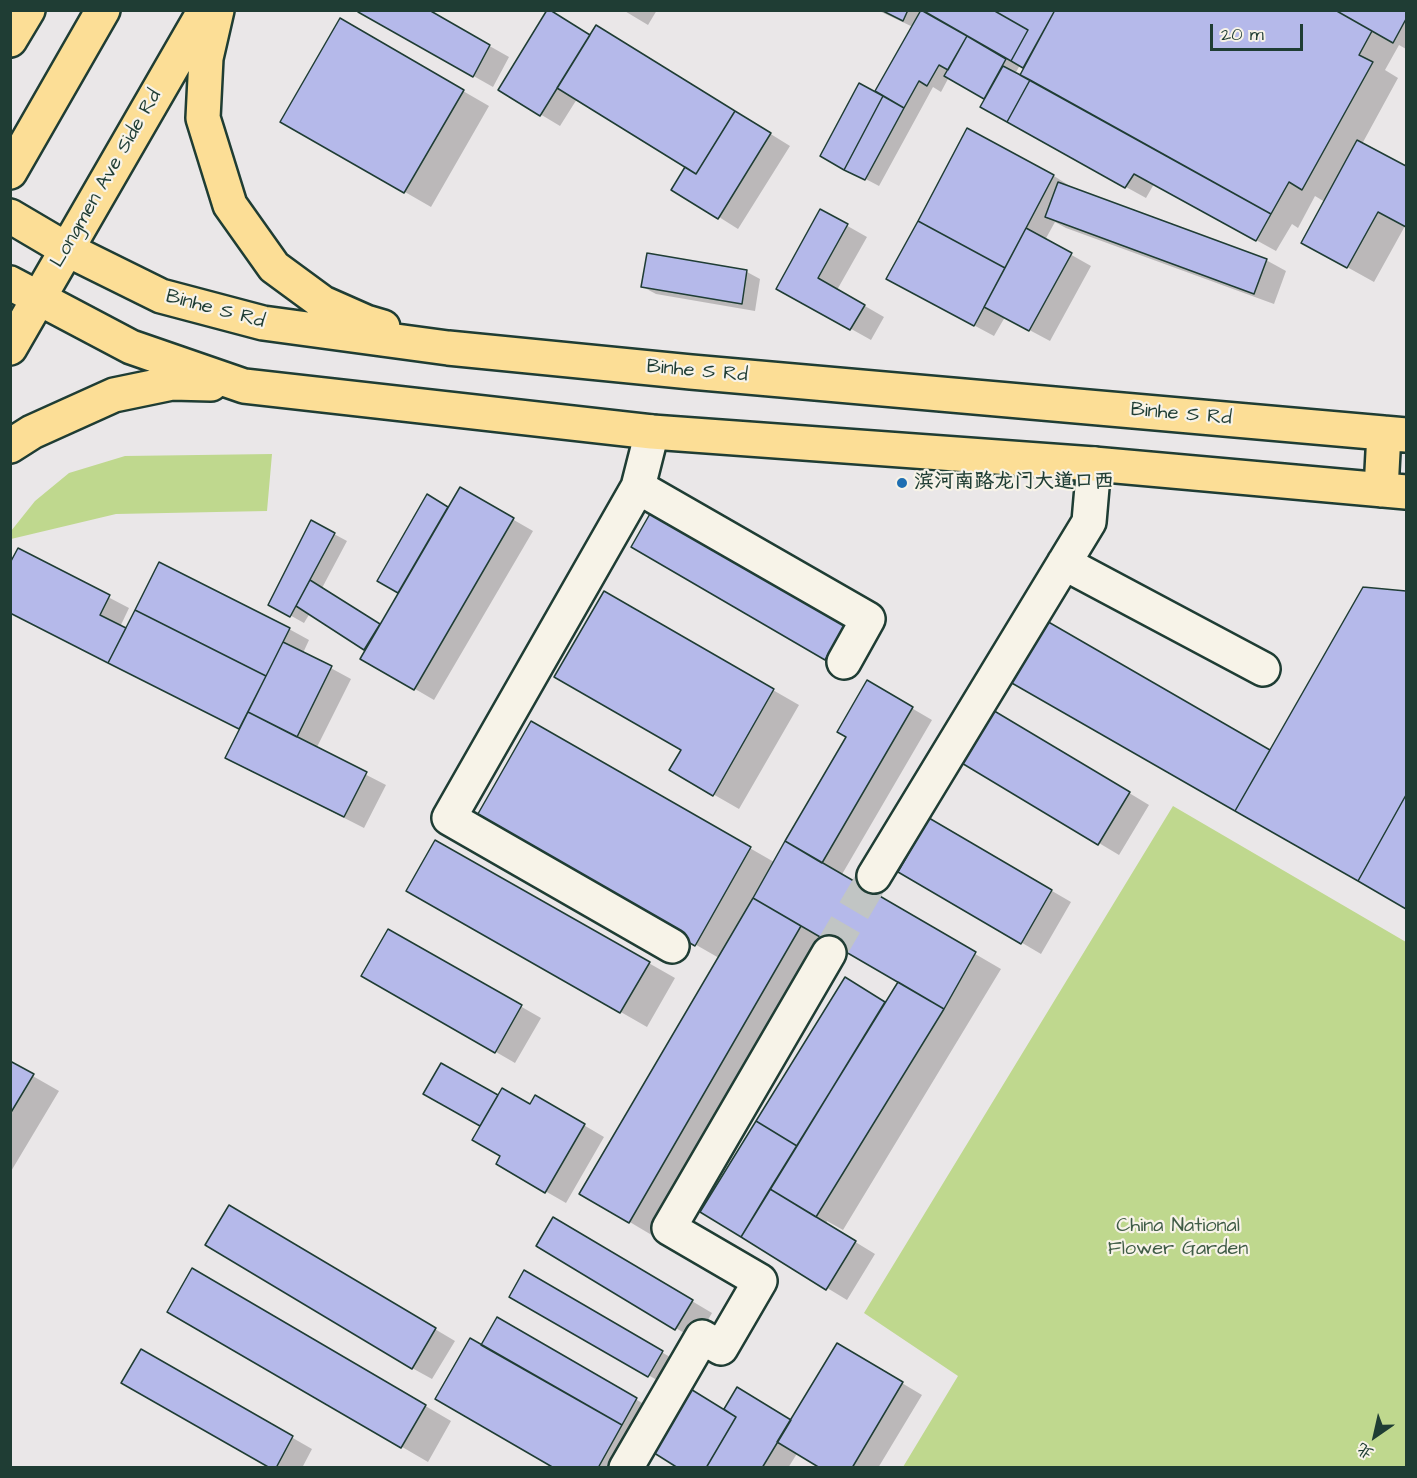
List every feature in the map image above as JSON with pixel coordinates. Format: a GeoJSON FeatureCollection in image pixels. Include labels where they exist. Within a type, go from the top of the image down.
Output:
{"type":"FeatureCollection","features":[{"type":"Feature","properties":{"kind":"main road"},"geometry":{"type":"LineString","coordinates":[[10,40],[28,10]]}},
{"type":"Feature","properties":{"kind":"main road"},"geometry":{"type":"LineString","coordinates":[[10,172],[103,10]]}},
{"type":"Feature","properties":{"kind":"main road","name":"Longmen Ave Side Rd"},"geometry":{"type":"LineString","coordinates":[[10,348],[24,290],[66,249],[205,10]]}},
{"type":"Feature","properties":{"kind":"main road"},"geometry":{"type":"LineString","coordinates":[[217,10],[206,58],[203,118],[230,205],[274,267],[323,303],[366,322],[448,348]]}},
{"type":"Feature","properties":{"kind":"main road","name":"Binhe S Rd"},"geometry":{"type":"LineString","coordinates":[[10,216],[66,249],[161,296],[263,323],[448,348],[691,372],[1396,434]]}},
{"type":"Feature","properties":{"kind":"main road"},"geometry":{"type":"LineString","coordinates":[[24,290],[131,347],[244,386]]}},
{"type":"Feature","properties":{"kind":"main road"},"geometry":{"type":"LineString","coordinates":[[10,446],[32,432],[114,395],[172,383],[244,386],[652,432],[1094,464],[1394,491],[1396,434]]}},
{"type":"Feature","properties":{"kind":"lane"},"geometry":{"type":"LineString","coordinates":[[652,432],[638,487],[449,818],[672,946]]}},
{"type":"Feature","properties":{"kind":"lane"},"geometry":{"type":"LineString","coordinates":[[874,876],[1089,522],[1094,464]]}},
{"type":"Feature","properties":{"kind":"lane"},"geometry":{"type":"LineString","coordinates":[[638,487],[868,619],[844,662]]}},
{"type":"Feature","properties":{"kind":"lane"},"geometry":{"type":"LineString","coordinates":[[1065,563],[1263,669]]}},
{"type":"Feature","properties":{"kind":"lane"},"geometry":{"type":"LineString","coordinates":[[626,1467],[702,1337],[721,1348],[760,1281],[669,1228],[829,953]]}},
{"type":"Feature","properties":{"kind":"green space"},"geometry":{"type":"Polygon","coordinates":[[[272,454],[267,511],[116,514],[11,539],[11,531],[35,501],[69,473],[125,456],[272,454]]]}},
{"type":"Feature","properties":{"kind":"green space","name":"China National Flower Garden"},"geometry":{"type":"Polygon","coordinates":[[[1173,806],[1406,942],[1406,1467],[903,1467],[958,1376],[864,1313],[1173,806]]]}},
{"type":"Feature","properties":{"kind":"building"},"geometry":{"type":"Polygon","coordinates":[[[359,10],[429,10],[490,45],[473,77],[358,12],[359,10]]]}},
{"type":"Feature","properties":{"kind":"building"},"geometry":{"type":"Polygon","coordinates":[[[547,10],[590,35],[540,116],[498,90],[547,10]]]}},
{"type":"Feature","properties":{"kind":"building"},"geometry":{"type":"Polygon","coordinates":[[[881,10],[908,10],[903,21],[881,10]]]}},
{"type":"Feature","properties":{"kind":"building"},"geometry":{"type":"Polygon","coordinates":[[[921,10],[967,36],[948,70],[939,65],[927,86],[919,81],[904,108],[875,91],[921,10]]]}},
{"type":"Feature","properties":{"kind":"building"},"geometry":{"type":"Polygon","coordinates":[[[922,10],[993,10],[1028,30],[1011,61],[922,10]]]}},
{"type":"Feature","properties":{"kind":"building"},"geometry":{"type":"Polygon","coordinates":[[[993,10],[1055,10],[1023,68],[1011,61],[1028,30],[993,10]]]}},
{"type":"Feature","properties":{"kind":"building"},"geometry":{"type":"Polygon","coordinates":[[[1055,10],[1335,10],[1372,31],[1359,55],[1373,62],[1302,190],[1289,182],[1271,214],[1020,75],[1055,10]]]}},
{"type":"Feature","properties":{"kind":"building"},"geometry":{"type":"Polygon","coordinates":[[[1335,10],[1406,10],[1406,19],[1393,43],[1335,10]]]}},
{"type":"Feature","properties":{"kind":"building"},"geometry":{"type":"Polygon","coordinates":[[[340,18],[464,90],[404,193],[280,122],[340,18]]]}},
{"type":"Feature","properties":{"kind":"building"},"geometry":{"type":"Polygon","coordinates":[[[596,25],[735,111],[696,174],[557,88],[596,25]]]}},
{"type":"Feature","properties":{"kind":"building"},"geometry":{"type":"Polygon","coordinates":[[[967,36],[1006,59],[984,99],[944,76],[967,36]]]}},
{"type":"Feature","properties":{"kind":"building"},"geometry":{"type":"Polygon","coordinates":[[[1003,66],[1030,80],[1007,122],[980,107],[1003,66]]]}},
{"type":"Feature","properties":{"kind":"building"},"geometry":{"type":"Polygon","coordinates":[[[1030,80],[1271,214],[1256,241],[1134,174],[1125,188],[1007,122],[1030,80]]]}},
{"type":"Feature","properties":{"kind":"building"},"geometry":{"type":"Polygon","coordinates":[[[859,83],[883,96],[844,170],[820,156],[859,83]]]}},
{"type":"Feature","properties":{"kind":"building"},"geometry":{"type":"Polygon","coordinates":[[[883,96],[904,108],[865,180],[844,170],[883,96]]]}},
{"type":"Feature","properties":{"kind":"building"},"geometry":{"type":"Polygon","coordinates":[[[735,111],[771,133],[718,219],[671,190],[685,167],[696,174],[735,111]]]}},
{"type":"Feature","properties":{"kind":"building"},"geometry":{"type":"Polygon","coordinates":[[[967,128],[1054,175],[1005,268],[918,221],[967,128]]]}},
{"type":"Feature","properties":{"kind":"building"},"geometry":{"type":"Polygon","coordinates":[[[1357,140],[1406,166],[1406,227],[1378,212],[1347,268],[1301,243],[1357,140]]]}},
{"type":"Feature","properties":{"kind":"building"},"geometry":{"type":"Polygon","coordinates":[[[1058,182],[1267,259],[1254,294],[1045,217],[1058,182]]]}},
{"type":"Feature","properties":{"kind":"building"},"geometry":{"type":"Polygon","coordinates":[[[820,209],[848,224],[818,278],[865,305],[850,330],[776,289],[820,209]]]}},
{"type":"Feature","properties":{"kind":"building"},"geometry":{"type":"Polygon","coordinates":[[[918,221],[1005,268],[974,326],[886,279],[918,221]]]}},
{"type":"Feature","properties":{"kind":"building"},"geometry":{"type":"Polygon","coordinates":[[[1026,228],[1072,253],[1029,331],[984,307],[1026,228]]]}},
{"type":"Feature","properties":{"kind":"building"},"geometry":{"type":"Polygon","coordinates":[[[647,253],[747,270],[742,304],[641,287],[647,253]]]}},
{"type":"Feature","properties":{"kind":"building"},"geometry":{"type":"Polygon","coordinates":[[[460,487],[514,518],[414,690],[360,659],[460,487]]]}},
{"type":"Feature","properties":{"kind":"building"},"geometry":{"type":"Polygon","coordinates":[[[427,494],[448,507],[398,593],[377,581],[427,494]]]}},
{"type":"Feature","properties":{"kind":"building"},"geometry":{"type":"Polygon","coordinates":[[[651,512],[846,625],[825,660],[631,547],[651,512]]]}},
{"type":"Feature","properties":{"kind":"building"},"geometry":{"type":"Polygon","coordinates":[[[311,520],[335,533],[290,617],[268,605],[311,520]]]}},
{"type":"Feature","properties":{"kind":"building"},"geometry":{"type":"Polygon","coordinates":[[[18,548],[110,595],[100,615],[126,628],[108,663],[10,613],[10,563],[18,548]]]}},
{"type":"Feature","properties":{"kind":"building"},"geometry":{"type":"Polygon","coordinates":[[[159,562],[290,628],[266,676],[135,610],[159,562]]]}},
{"type":"Feature","properties":{"kind":"building"},"geometry":{"type":"Polygon","coordinates":[[[310,580],[380,624],[364,650],[296,606],[310,580]]]}},
{"type":"Feature","properties":{"kind":"building"},"geometry":{"type":"Polygon","coordinates":[[[1363,587],[1406,591],[1406,795],[1358,881],[1235,811],[1363,587]]]}},
{"type":"Feature","properties":{"kind":"building"},"geometry":{"type":"Polygon","coordinates":[[[604,591],[774,689],[713,796],[669,770],[681,750],[554,677],[604,591]]]}},
{"type":"Feature","properties":{"kind":"building"},"geometry":{"type":"Polygon","coordinates":[[[135,610],[266,676],[239,729],[108,663],[135,610]]]}},
{"type":"Feature","properties":{"kind":"building"},"geometry":{"type":"Polygon","coordinates":[[[1045,620],[1270,750],[1235,811],[1010,682],[1045,620]]]}},
{"type":"Feature","properties":{"kind":"building"},"geometry":{"type":"Polygon","coordinates":[[[283,642],[332,666],[297,737],[248,712],[283,642]]]}},
{"type":"Feature","properties":{"kind":"building"},"geometry":{"type":"Polygon","coordinates":[[[867,680],[913,707],[822,863],[785,841],[846,737],[837,732],[867,680]]]}},
{"type":"Feature","properties":{"kind":"building"},"geometry":{"type":"Polygon","coordinates":[[[991,709],[1130,792],[1098,845],[960,762],[991,709]]]}},
{"type":"Feature","properties":{"kind":"building"},"geometry":{"type":"Polygon","coordinates":[[[248,712],[367,772],[344,817],[225,758],[248,712]]]}},
{"type":"Feature","properties":{"kind":"building"},"geometry":{"type":"Polygon","coordinates":[[[531,721],[751,847],[695,946],[475,819],[531,721]]]}},
{"type":"Feature","properties":{"kind":"building"},"geometry":{"type":"Polygon","coordinates":[[[1406,795],[1406,909],[1358,881],[1406,795]]]}},
{"type":"Feature","properties":{"kind":"building"},"geometry":{"type":"Polygon","coordinates":[[[929,818],[1052,890],[1021,944],[898,872],[929,818]]]}},
{"type":"Feature","properties":{"kind":"building"},"geometry":{"type":"Polygon","coordinates":[[[435,840],[650,962],[620,1013],[406,891],[435,840]]]}},
{"type":"Feature","properties":{"kind":"building"},"geometry":{"type":"Polygon","coordinates":[[[785,841],[976,952],[944,1009],[753,898],[785,841]]]}},
{"type":"Feature","properties":{"kind":"building"},"geometry":{"type":"Polygon","coordinates":[[[753,898],[801,926],[629,1223],[579,1194],[753,898]]]}},
{"type":"Feature","properties":{"kind":"building"},"geometry":{"type":"Polygon","coordinates":[[[388,929],[522,1005],[495,1053],[361,976],[388,929]]]}},
{"type":"Feature","properties":{"kind":"building"},"geometry":{"type":"Polygon","coordinates":[[[845,977],[885,1002],[797,1146],[756,1121],[845,977]]]}},
{"type":"Feature","properties":{"kind":"building"},"geometry":{"type":"Polygon","coordinates":[[[898,982],[944,1009],[816,1217],[770,1189],[898,982]]]}},
{"type":"Feature","properties":{"kind":"building"},"geometry":{"type":"Polygon","coordinates":[[[10,1061],[34,1074],[10,1114],[10,1061]]]}},
{"type":"Feature","properties":{"kind":"building"},"geometry":{"type":"Polygon","coordinates":[[[441,1063],[498,1095],[480,1126],[423,1094],[441,1063]]]}},
{"type":"Feature","properties":{"kind":"building"},"geometry":{"type":"Polygon","coordinates":[[[502,1088],[530,1104],[535,1095],[585,1124],[545,1193],[496,1164],[500,1156],[472,1140],[502,1088]]]}},
{"type":"Feature","properties":{"kind":"building"},"geometry":{"type":"Polygon","coordinates":[[[756,1121],[797,1146],[741,1237],[700,1212],[756,1121]]]}},
{"type":"Feature","properties":{"kind":"building"},"geometry":{"type":"Polygon","coordinates":[[[770,1189],[856,1241],[826,1290],[741,1237],[770,1189]]]}},
{"type":"Feature","properties":{"kind":"building"},"geometry":{"type":"Polygon","coordinates":[[[229,1205],[436,1328],[412,1369],[205,1245],[229,1205]]]}},
{"type":"Feature","properties":{"kind":"building"},"geometry":{"type":"Polygon","coordinates":[[[553,1217],[693,1300],[675,1330],[536,1246],[553,1217]]]}},
{"type":"Feature","properties":{"kind":"building"},"geometry":{"type":"Polygon","coordinates":[[[192,1268],[426,1405],[401,1448],[167,1312],[192,1268]]]}},
{"type":"Feature","properties":{"kind":"building"},"geometry":{"type":"Polygon","coordinates":[[[524,1270],[663,1351],[648,1377],[509,1297],[524,1270]]]}},
{"type":"Feature","properties":{"kind":"building"},"geometry":{"type":"Polygon","coordinates":[[[497,1317],[637,1398],[622,1425],[481,1345],[497,1317]]]}},
{"type":"Feature","properties":{"kind":"building"},"geometry":{"type":"Polygon","coordinates":[[[470,1338],[622,1425],[598,1468],[554,1468],[435,1399],[470,1338]]]}},
{"type":"Feature","properties":{"kind":"building"},"geometry":{"type":"Polygon","coordinates":[[[837,1343],[903,1382],[852,1468],[820,1468],[777,1442],[837,1343]]]}},
{"type":"Feature","properties":{"kind":"building"},"geometry":{"type":"Polygon","coordinates":[[[141,1349],[293,1436],[276,1468],[270,1468],[121,1383],[141,1349]]]}},
{"type":"Feature","properties":{"kind":"building"},"geometry":{"type":"Polygon","coordinates":[[[737,1387],[791,1420],[762,1468],[706,1468],[736,1417],[724,1409],[737,1387]]]}},
{"type":"Feature","properties":{"kind":"building"},"geometry":{"type":"Polygon","coordinates":[[[689,1388],[736,1417],[706,1468],[678,1468],[651,1451],[689,1388]]]}},
{"type":"Feature","properties":{"kind":"tunnel"},"geometry":{"type":"LineString","coordinates":[[829,953],[874,876]]}},
{"type":"Feature","properties":{"kind":"place","name":"滨河南路龙门大道口西"},"geometry":{"type":"Point","coordinates":[902,483]}}]}
